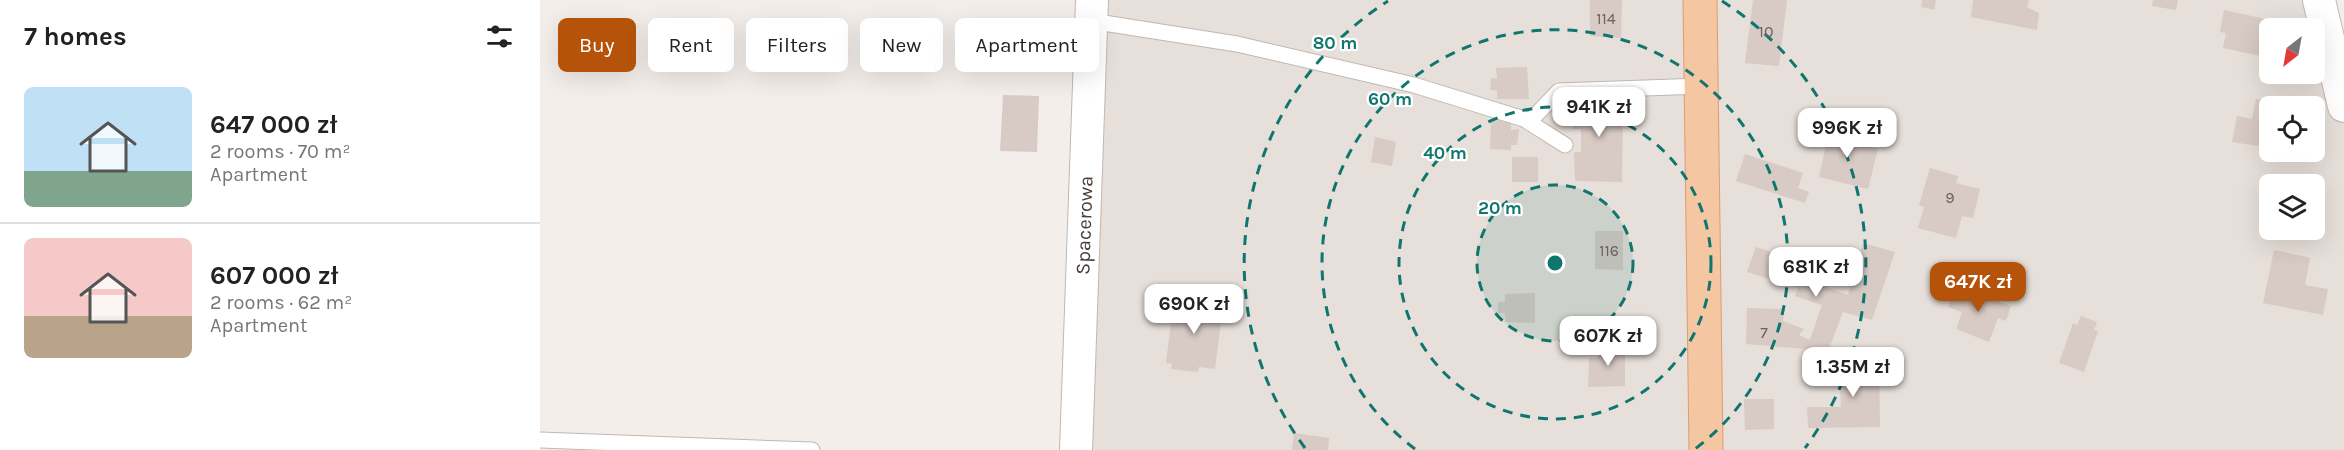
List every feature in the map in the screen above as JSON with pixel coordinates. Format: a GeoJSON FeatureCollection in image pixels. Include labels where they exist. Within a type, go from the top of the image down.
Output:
{"type":"FeatureCollection","features":[{"type":"Feature","properties":{"kind":"main road"},"geometry":{"type":"LineString","coordinates":[[1700,0],[1706,450]]}},
{"type":"Feature","properties":{"kind":"street"},"geometry":{"type":"LineString","coordinates":[[2319,0],[2344,106]]}},
{"type":"Feature","properties":{"kind":"street","name":"Spacerowa"},"geometry":{"type":"LineString","coordinates":[[1076,450],[1091,10]]}},
{"type":"Feature","properties":{"kind":"lane"},"geometry":{"type":"LineString","coordinates":[[1091,10],[1414,85],[1481,104],[1529,122],[1565,144]]}},
{"type":"Feature","properties":{"kind":"lane"},"geometry":{"type":"LineString","coordinates":[[1529,122],[1559,91],[1702,86]]}},
{"type":"Feature","properties":{"kind":"lane"},"geometry":{"type":"LineString","coordinates":[[540,440],[812,450]]}},
{"type":"Feature","properties":{"kind":"shaded area"},"geometry":{"type":"Polygon","coordinates":[[[1102,0],[2319,0],[2323,18],[2259,18],[2259,84],[2325,84],[2325,25],[2344,106],[2344,450],[1091,450],[1102,0]]]}},
{"type":"Feature","properties":{"kind":"building"},"geometry":{"type":"Polygon","coordinates":[[[1590,0],[1622,0],[1621,38],[1590,36],[1590,0]]]}},
{"type":"Feature","properties":{"kind":"building"},"geometry":{"type":"Polygon","coordinates":[[[1753,0],[1787,0],[1779,66],[1745,63],[1753,0]]]}},
{"type":"Feature","properties":{"kind":"building"},"geometry":{"type":"Polygon","coordinates":[[[1922,0],[1936,0],[1934,10],[1921,7],[1922,0]]]}},
{"type":"Feature","properties":{"kind":"building"},"geometry":{"type":"Polygon","coordinates":[[[1973,0],[2029,0],[2027,7],[2039,13],[2037,30],[1971,17],[1973,0]]]}},
{"type":"Feature","properties":{"kind":"building"},"geometry":{"type":"Polygon","coordinates":[[[2153,0],[2178,0],[2176,10],[2152,6],[2153,0]]]}},
{"type":"Feature","properties":{"kind":"building"},"geometry":{"type":"Polygon","coordinates":[[[2224,10],[2261,18],[2259,56],[2223,48],[2226,33],[2220,32],[2224,10]]]}},
{"type":"Feature","properties":{"kind":"building"},"geometry":{"type":"Polygon","coordinates":[[[1527,67],[1529,99],[1497,99],[1497,90],[1490,90],[1491,78],[1497,78],[1496,68],[1527,67]]]}},
{"type":"Feature","properties":{"kind":"building"},"geometry":{"type":"Polygon","coordinates":[[[1003,95],[1039,96],[1037,152],[1000,151],[1003,95]]]}},
{"type":"Feature","properties":{"kind":"building"},"geometry":{"type":"Polygon","coordinates":[[[1573,95],[1623,95],[1622,182],[1575,181],[1574,152],[1581,152],[1581,129],[1573,129],[1573,95]]]}},
{"type":"Feature","properties":{"kind":"building"},"geometry":{"type":"Polygon","coordinates":[[[2256,99],[2259,100],[2259,146],[2232,142],[2237,116],[2252,119],[2256,99]]]}},
{"type":"Feature","properties":{"kind":"building"},"geometry":{"type":"Polygon","coordinates":[[[1491,120],[1511,121],[1511,130],[1519,129],[1517,145],[1511,145],[1511,150],[1490,149],[1491,120]]]}},
{"type":"Feature","properties":{"kind":"building"},"geometry":{"type":"Polygon","coordinates":[[[1830,126],[1857,133],[1855,143],[1878,149],[1868,189],[1819,177],[1830,126]]]}},
{"type":"Feature","properties":{"kind":"building"},"geometry":{"type":"Polygon","coordinates":[[[1375,137],[1396,142],[1392,166],[1371,162],[1375,137]]]}},
{"type":"Feature","properties":{"kind":"building"},"geometry":{"type":"Polygon","coordinates":[[[1745,154],[1803,173],[1798,188],[1809,192],[1805,203],[1736,181],[1745,154]]]}},
{"type":"Feature","properties":{"kind":"building"},"geometry":{"type":"Polygon","coordinates":[[[1512,157],[1538,157],[1538,182],[1512,182],[1512,157]]]}},
{"type":"Feature","properties":{"kind":"building"},"geometry":{"type":"Polygon","coordinates":[[[1930,168],[1958,176],[1956,183],[1980,189],[1973,218],[1962,216],[1956,238],[1918,228],[1924,207],[1919,205],[1930,168]]]}},
{"type":"Feature","properties":{"kind":"building"},"geometry":{"type":"Polygon","coordinates":[[[1595,231],[1623,231],[1623,270],[1595,269],[1595,231]]]}},
{"type":"Feature","properties":{"kind":"building"},"geometry":{"type":"Polygon","coordinates":[[[1863,243],[1895,252],[1872,320],[1843,312],[1828,351],[1746,344],[1747,308],[1784,309],[1783,321],[1804,329],[1799,335],[1810,340],[1822,305],[1795,296],[1798,288],[1747,272],[1756,247],[1821,268],[1820,275],[1831,278],[1828,288],[1848,295],[1863,243]]]}},
{"type":"Feature","properties":{"kind":"building"},"geometry":{"type":"Polygon","coordinates":[[[2274,250],[2310,258],[2305,285],[2328,289],[2323,315],[2263,303],[2274,250]]]}},
{"type":"Feature","properties":{"kind":"building"},"geometry":{"type":"Polygon","coordinates":[[[1956,287],[2011,306],[2006,321],[1998,318],[1989,342],[1956,329],[1962,312],[1948,307],[1956,287]]]}},
{"type":"Feature","properties":{"kind":"building"},"geometry":{"type":"Polygon","coordinates":[[[1535,293],[1535,323],[1506,322],[1505,313],[1498,313],[1498,302],[1505,302],[1505,294],[1535,293]]]}},
{"type":"Feature","properties":{"kind":"building"},"geometry":{"type":"Polygon","coordinates":[[[1193,299],[1204,301],[1206,304],[1223,306],[1215,369],[1199,367],[1198,372],[1171,369],[1172,364],[1166,363],[1172,314],[1169,311],[1170,305],[1173,301],[1190,303],[1193,299]]]}},
{"type":"Feature","properties":{"kind":"building"},"geometry":{"type":"Polygon","coordinates":[[[2081,316],[2097,322],[2094,330],[2098,331],[2084,372],[2059,363],[2073,323],[2077,325],[2081,316]]]}},
{"type":"Feature","properties":{"kind":"building"},"geometry":{"type":"Polygon","coordinates":[[[1598,346],[1625,346],[1625,386],[1588,387],[1589,358],[1598,358],[1598,346]]]}},
{"type":"Feature","properties":{"kind":"building"},"geometry":{"type":"Polygon","coordinates":[[[1879,359],[1880,427],[1808,428],[1807,407],[1841,407],[1839,361],[1879,359]]]}},
{"type":"Feature","properties":{"kind":"building"},"geometry":{"type":"Polygon","coordinates":[[[1744,399],[1774,399],[1774,429],[1745,430],[1744,399]]]}},
{"type":"Feature","properties":{"kind":"building"},"geometry":{"type":"Polygon","coordinates":[[[1294,433],[1329,438],[1328,450],[1292,450],[1294,433]]]}}]}
